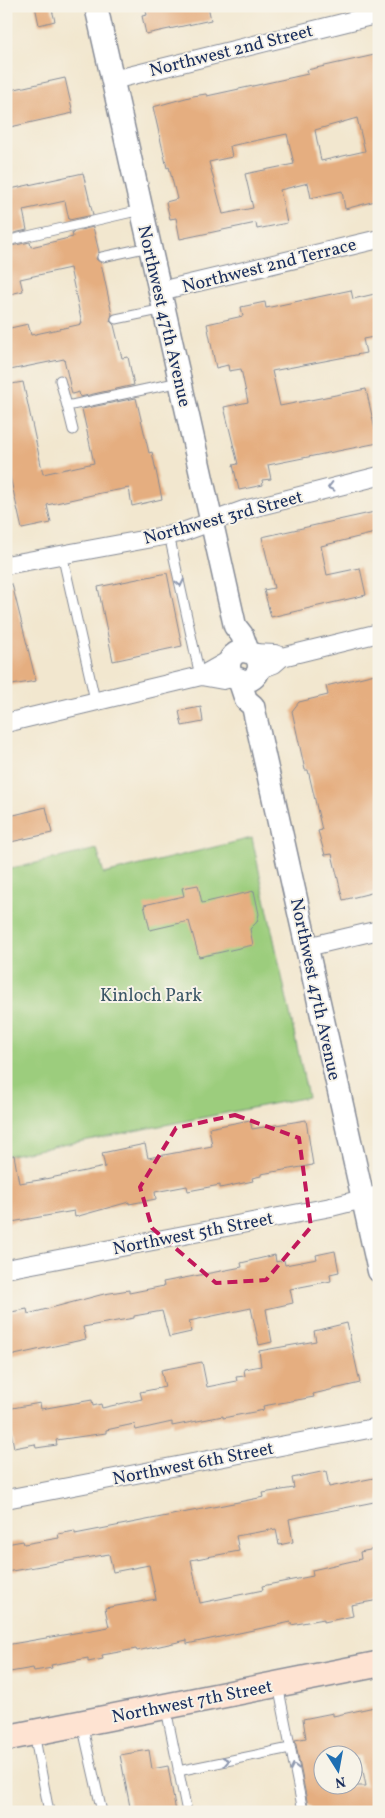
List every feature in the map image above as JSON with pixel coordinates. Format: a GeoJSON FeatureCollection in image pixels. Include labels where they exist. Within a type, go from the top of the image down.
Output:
{"type":"FeatureCollection","features":[{"type":"Feature","properties":{"kind":"main road","name":"Northwest 7th Street"},"geometry":{"type":"LineString","coordinates":[[6,1738],[379,1664]]}},
{"type":"Feature","properties":{"kind":"street","name":"Northwest 47th Avenue"},"geometry":{"type":"LineString","coordinates":[[96,6],[234,626],[231,644],[257,689],[252,706],[307,947],[371,1197],[379,1271]]}},
{"type":"Feature","properties":{"kind":"street","name":"Northwest 2nd Street"},"geometry":{"type":"LineString","coordinates":[[113,80],[379,14]]}},
{"type":"Feature","properties":{"kind":"street","name":"Northwest 2nd Terrace"},"geometry":{"type":"LineString","coordinates":[[162,300],[379,239]]}},
{"type":"Feature","properties":{"kind":"street","name":"Northwest 3rd Street"},"geometry":{"type":"LineString","coordinates":[[6,565],[169,535],[244,510],[379,476]]}},
{"type":"Feature","properties":{"kind":"street"},"geometry":{"type":"LineString","coordinates":[[6,723],[200,676],[223,680],[244,665],[274,664],[282,657],[379,633]]}},
{"type":"Feature","properties":{"kind":"street"},"geometry":{"type":"LineString","coordinates":[[307,947],[379,930]]}},
{"type":"Feature","properties":{"kind":"street","name":"Northwest 5th Street"},"geometry":{"type":"LineString","coordinates":[[6,1270],[371,1197]]}},
{"type":"Feature","properties":{"kind":"street","name":"Northwest 6th Street"},"geometry":{"type":"LineString","coordinates":[[6,1499],[379,1427]]}},
{"type":"Feature","properties":{"kind":"lane"},"geometry":{"type":"LineString","coordinates":[[6,241],[141,210]]}},
{"type":"Feature","properties":{"kind":"lane"},"geometry":{"type":"LineString","coordinates":[[102,258],[149,247]]}},
{"type":"Feature","properties":{"kind":"lane"},"geometry":{"type":"LineString","coordinates":[[116,319],[162,300]]}},
{"type":"Feature","properties":{"kind":"lane"},"geometry":{"type":"LineString","coordinates":[[60,380],[73,430]]}},
{"type":"Feature","properties":{"kind":"lane"},"geometry":{"type":"LineString","coordinates":[[67,406],[180,382]]}},
{"type":"Feature","properties":{"kind":"lane"},"geometry":{"type":"LineString","coordinates":[[169,535],[200,676]]}},
{"type":"Feature","properties":{"kind":"lane"},"geometry":{"type":"LineString","coordinates":[[62,554],[95,700]]}},
{"type":"Feature","properties":{"kind":"lane"},"geometry":{"type":"LineString","coordinates":[[278,1684],[303,1811],[299,1812]]}},
{"type":"Feature","properties":{"kind":"lane"},"geometry":{"type":"LineString","coordinates":[[165,1706],[188,1812]]}},
{"type":"Feature","properties":{"kind":"lane"},"geometry":{"type":"LineString","coordinates":[[82,1723],[102,1812]]}},
{"type":"Feature","properties":{"kind":"lane"},"geometry":{"type":"LineString","coordinates":[[34,1732],[49,1812]]}},
{"type":"Feature","properties":{"kind":"lane"},"geometry":{"type":"LineString","coordinates":[[178,1771],[290,1748]]}},
{"type":"Feature","properties":{"kind":"highlighted area"},"geometry":{"type":"Polygon","coordinates":[[[235,1115],[299,1138],[311,1227],[266,1280],[216,1283],[152,1228],[140,1187],[176,1128],[235,1115]]]}},
{"type":"Feature","properties":{"kind":"green space","name":"Kinloch Park"},"geometry":{"type":"Polygon","coordinates":[[[252,838],[308,1097],[6,1156],[6,870],[97,849],[104,874],[252,838]]]}},
{"type":"Feature","properties":{"kind":"building"},"geometry":{"type":"Polygon","coordinates":[[[35,6],[51,6],[55,21],[39,25],[35,6]]]}},
{"type":"Feature","properties":{"kind":"building"},"geometry":{"type":"Polygon","coordinates":[[[145,6],[208,6],[211,20],[146,34],[142,16],[147,15],[145,6]]]}},
{"type":"Feature","properties":{"kind":"building"},"geometry":{"type":"Polygon","coordinates":[[[379,54],[379,200],[345,209],[342,191],[311,198],[308,183],[280,190],[287,223],[257,229],[256,223],[180,239],[176,218],[170,219],[166,202],[177,199],[169,167],[167,168],[153,107],[193,96],[206,94],[207,96],[308,74],[307,70],[379,54]],[[357,118],[315,130],[321,161],[365,151],[357,118]],[[287,134],[230,146],[232,157],[209,162],[223,214],[253,208],[245,174],[294,164],[287,134]]]}},
{"type":"Feature","properties":{"kind":"building"},"geometry":{"type":"Polygon","coordinates":[[[65,78],[73,113],[6,128],[6,91],[65,78]]]}},
{"type":"Feature","properties":{"kind":"building"},"geometry":{"type":"Polygon","coordinates":[[[83,173],[93,215],[69,220],[65,201],[23,210],[27,230],[6,235],[6,190],[83,173]]]}},
{"type":"Feature","properties":{"kind":"building"},"geometry":{"type":"Polygon","coordinates":[[[93,227],[99,252],[96,259],[101,263],[112,314],[110,321],[114,325],[122,358],[128,357],[134,385],[80,397],[79,392],[72,394],[64,359],[10,370],[6,352],[6,329],[28,324],[31,335],[82,324],[70,268],[20,279],[23,291],[6,295],[6,247],[30,242],[31,247],[73,237],[72,232],[93,227]]]}},
{"type":"Feature","properties":{"kind":"building"},"geometry":{"type":"Polygon","coordinates":[[[351,290],[353,299],[379,293],[379,336],[363,339],[366,353],[272,371],[280,406],[366,389],[378,443],[268,465],[271,479],[262,480],[263,485],[239,490],[233,465],[238,464],[224,407],[248,402],[241,369],[229,371],[228,365],[216,368],[207,324],[243,316],[241,307],[265,302],[266,308],[351,290]]]}},
{"type":"Feature","properties":{"kind":"building"},"geometry":{"type":"Polygon","coordinates":[[[23,382],[43,474],[94,463],[82,409],[136,398],[149,453],[152,452],[162,499],[132,506],[129,488],[101,493],[47,505],[51,523],[22,529],[6,459],[6,385],[23,382]]]}},
{"type":"Feature","properties":{"kind":"building"},"geometry":{"type":"Polygon","coordinates":[[[379,511],[379,532],[321,546],[327,575],[360,568],[366,595],[271,617],[264,590],[274,588],[262,537],[379,511]]]}},
{"type":"Feature","properties":{"kind":"building"},"geometry":{"type":"Polygon","coordinates":[[[167,573],[182,646],[113,661],[98,587],[167,573]]]}},
{"type":"Feature","properties":{"kind":"building"},"geometry":{"type":"Polygon","coordinates":[[[12,584],[36,681],[6,686],[6,585],[12,584]]]}},
{"type":"Feature","properties":{"kind":"building"},"geometry":{"type":"Polygon","coordinates":[[[379,673],[379,706],[374,708],[379,728],[379,891],[343,900],[332,854],[325,855],[318,831],[322,830],[308,770],[305,770],[292,711],[299,702],[328,695],[326,686],[379,673]]]}},
{"type":"Feature","properties":{"kind":"building"},"geometry":{"type":"Polygon","coordinates":[[[201,707],[203,722],[182,726],[179,711],[201,707]]]}},
{"type":"Feature","properties":{"kind":"building"},"geometry":{"type":"Polygon","coordinates":[[[46,807],[52,833],[6,843],[6,817],[46,807]]]}},
{"type":"Feature","properties":{"kind":"building"},"geometry":{"type":"Polygon","coordinates":[[[198,885],[202,903],[254,891],[259,914],[257,922],[250,929],[253,945],[199,957],[189,921],[150,930],[144,905],[184,896],[182,888],[198,885]]]}},
{"type":"Feature","properties":{"kind":"building"},"geometry":{"type":"Polygon","coordinates":[[[250,1120],[252,1129],[306,1120],[313,1165],[261,1174],[261,1176],[252,1178],[253,1181],[220,1188],[220,1185],[188,1191],[187,1186],[155,1192],[156,1199],[129,1204],[129,1202],[75,1217],[74,1211],[6,1223],[6,1156],[14,1155],[19,1183],[40,1180],[105,1167],[102,1153],[145,1144],[148,1158],[212,1146],[209,1128],[250,1120]]]}},
{"type":"Feature","properties":{"kind":"building"},"geometry":{"type":"Polygon","coordinates":[[[335,1251],[339,1272],[330,1274],[331,1281],[290,1289],[293,1303],[266,1309],[272,1342],[259,1345],[251,1308],[189,1321],[191,1332],[169,1337],[162,1311],[83,1327],[86,1339],[10,1356],[6,1340],[6,1313],[27,1309],[28,1314],[104,1294],[129,1290],[129,1293],[164,1286],[163,1282],[242,1267],[241,1263],[275,1255],[276,1262],[284,1260],[285,1265],[317,1259],[316,1255],[335,1251]]]}},
{"type":"Feature","properties":{"kind":"building"},"geometry":{"type":"Polygon","coordinates":[[[347,1323],[360,1383],[313,1394],[314,1397],[263,1406],[264,1410],[223,1418],[223,1416],[172,1426],[172,1422],[136,1430],[134,1424],[106,1430],[106,1433],[56,1440],[57,1445],[36,1448],[35,1444],[14,1448],[7,1409],[40,1403],[41,1409],[92,1400],[93,1406],[101,1404],[102,1408],[142,1399],[140,1392],[165,1387],[161,1370],[202,1362],[207,1387],[237,1381],[236,1377],[245,1376],[244,1369],[261,1366],[259,1351],[316,1341],[314,1331],[347,1323]]]}},
{"type":"Feature","properties":{"kind":"building"},"geometry":{"type":"Polygon","coordinates":[[[326,1471],[329,1487],[379,1477],[379,1501],[289,1519],[293,1542],[279,1545],[276,1529],[236,1536],[239,1551],[191,1560],[200,1603],[263,1590],[262,1586],[313,1576],[312,1570],[361,1559],[360,1552],[379,1548],[379,1600],[351,1605],[353,1616],[324,1622],[324,1619],[291,1625],[291,1622],[187,1644],[187,1640],[137,1651],[136,1649],[102,1655],[103,1659],[88,1662],[88,1658],[51,1665],[52,1668],[34,1671],[33,1668],[10,1672],[6,1645],[109,1627],[105,1608],[156,1599],[149,1565],[113,1572],[109,1554],[6,1572],[6,1544],[23,1541],[24,1544],[59,1538],[58,1534],[75,1531],[75,1534],[264,1497],[263,1493],[294,1488],[292,1478],[326,1471]]]}},
{"type":"Feature","properties":{"kind":"building"},"geometry":{"type":"Polygon","coordinates":[[[379,1706],[379,1812],[312,1812],[311,1806],[308,1806],[295,1740],[306,1738],[303,1719],[333,1713],[333,1716],[379,1706]]]}},
{"type":"Feature","properties":{"kind":"building"},"geometry":{"type":"Polygon","coordinates":[[[149,1750],[152,1769],[168,1766],[176,1812],[131,1812],[120,1755],[149,1750]]]}}]}
